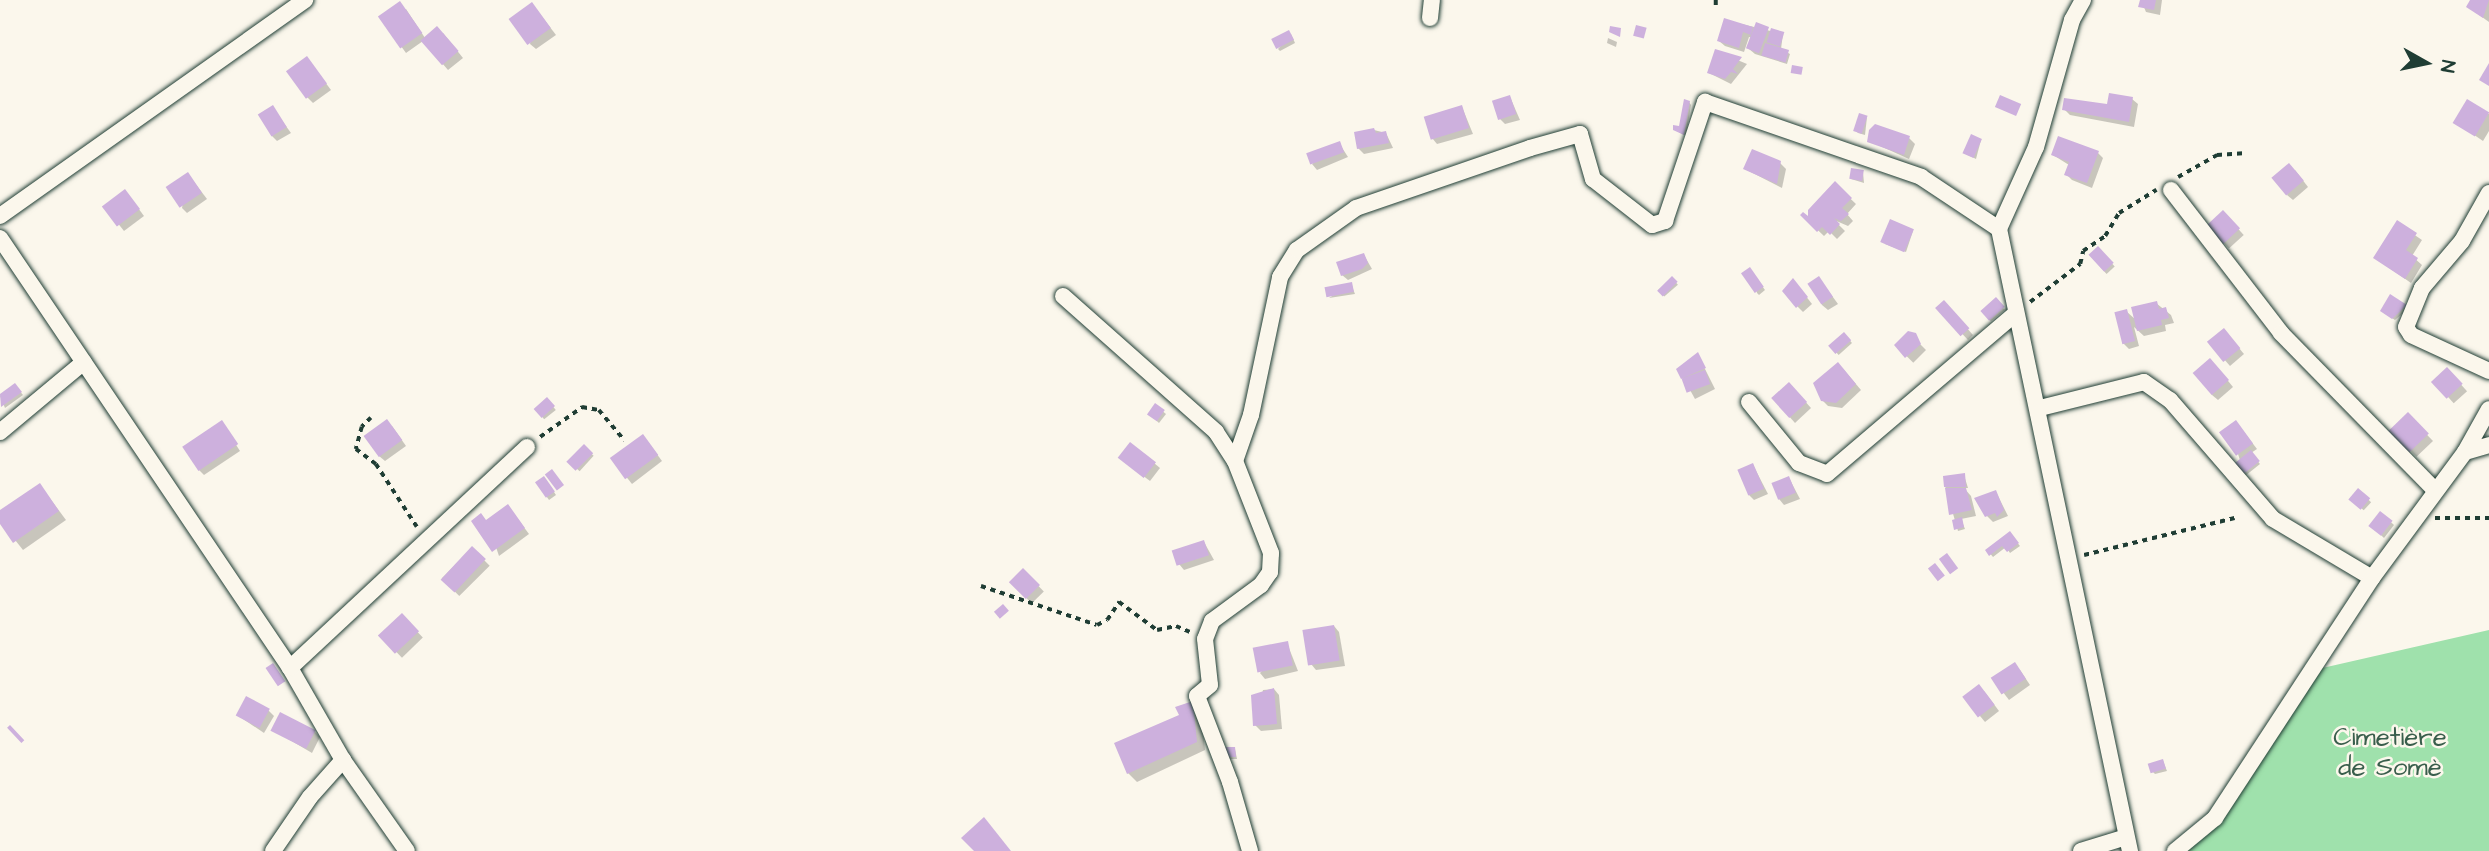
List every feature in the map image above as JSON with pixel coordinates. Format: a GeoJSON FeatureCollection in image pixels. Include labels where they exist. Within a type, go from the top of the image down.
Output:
{"type":"FeatureCollection","features":[{"type":"Feature","properties":{"kind":"street"},"geometry":{"type":"LineString","coordinates":[[0,216],[305,0]]}},
{"type":"Feature","properties":{"kind":"street"},"geometry":{"type":"LineString","coordinates":[[1430,18],[1432,0]]}},
{"type":"Feature","properties":{"kind":"street"},"geometry":{"type":"LineString","coordinates":[[2081,851],[2128,844],[2068,559],[2040,408],[2015,314],[1999,229],[2036,146],[2071,20],[2083,0]]}},
{"type":"Feature","properties":{"kind":"street"},"geometry":{"type":"LineString","coordinates":[[1235,461],[1251,415],[1277,286],[1297,250],[1356,208],[1531,148],[1580,134],[1592,179],[1652,225],[1665,221],[1705,102],[1921,177],[1999,229]]}},
{"type":"Feature","properties":{"kind":"street"},"geometry":{"type":"LineString","coordinates":[[2169,186],[2281,332],[2434,489]]}},
{"type":"Feature","properties":{"kind":"street"},"geometry":{"type":"LineString","coordinates":[[2489,193],[2462,241],[2422,288],[2406,327],[2411,335],[2489,371]]}},
{"type":"Feature","properties":{"kind":"street"},"geometry":{"type":"LineString","coordinates":[[0,238],[290,668],[343,760],[408,851]]}},
{"type":"Feature","properties":{"kind":"street"},"geometry":{"type":"LineString","coordinates":[[1062,296],[1216,432],[1235,461],[1271,553],[1270,572],[1255,590],[1212,621],[1205,639],[1210,685],[1197,696],[1230,782],[1250,851]]}},
{"type":"Feature","properties":{"kind":"street"},"geometry":{"type":"LineString","coordinates":[[1749,402],[1799,463],[1827,474],[2015,314]]}},
{"type":"Feature","properties":{"kind":"street"},"geometry":{"type":"LineString","coordinates":[[0,432],[84,362]]}},
{"type":"Feature","properties":{"kind":"street"},"geometry":{"type":"LineString","coordinates":[[2040,408],[2144,383],[2170,400],[2273,520],[2372,578]]}},
{"type":"Feature","properties":{"kind":"street"},"geometry":{"type":"LineString","coordinates":[[2175,851],[2215,818],[2372,578],[2434,489],[2465,452],[2489,409]]}},
{"type":"Feature","properties":{"kind":"street"},"geometry":{"type":"LineString","coordinates":[[2465,452],[2489,445]]}},
{"type":"Feature","properties":{"kind":"street"},"geometry":{"type":"LineString","coordinates":[[290,668],[429,542],[527,447]]}},
{"type":"Feature","properties":{"kind":"street"},"geometry":{"type":"LineString","coordinates":[[273,851],[310,797],[343,760]]}},
{"type":"Feature","properties":{"kind":"path"},"geometry":{"type":"LineString","coordinates":[[1716,0],[1716,7]]}},
{"type":"Feature","properties":{"kind":"path"},"geometry":{"type":"LineString","coordinates":[[2015,314],[2080,264],[2083,251],[2105,236],[2119,213],[2169,186],[2217,155],[2243,153]]}},
{"type":"Feature","properties":{"kind":"path"},"geometry":{"type":"LineString","coordinates":[[527,447],[582,407],[599,410],[625,441]]}},
{"type":"Feature","properties":{"kind":"path"},"geometry":{"type":"LineString","coordinates":[[370,418],[362,427],[356,449],[376,464],[402,510],[429,542]]}},
{"type":"Feature","properties":{"kind":"path"},"geometry":{"type":"LineString","coordinates":[[2416,515],[2489,518]]}},
{"type":"Feature","properties":{"kind":"path"},"geometry":{"type":"LineString","coordinates":[[2068,559],[2235,518]]}},
{"type":"Feature","properties":{"kind":"path"},"geometry":{"type":"LineString","coordinates":[[981,586],[1097,625],[1107,621],[1119,603],[1157,629],[1176,626],[1205,639]]}},
{"type":"Feature","properties":{"kind":"green space","name":"Cimetière de Somè"},"geometry":{"type":"Polygon","coordinates":[[[2489,630],[2489,851],[2180,851],[2218,819],[2318,669],[2489,630]]]}},
{"type":"Feature","properties":{"kind":"building"},"geometry":{"type":"Polygon","coordinates":[[[2140,0],[2156,0],[2154,10],[2138,7],[2140,0]]]}},
{"type":"Feature","properties":{"kind":"building"},"geometry":{"type":"Polygon","coordinates":[[[2470,0],[2489,0],[2483,18],[2466,7],[2470,0]]]}},
{"type":"Feature","properties":{"kind":"building"},"geometry":{"type":"Polygon","coordinates":[[[400,1],[422,33],[400,48],[378,16],[400,1]]]}},
{"type":"Feature","properties":{"kind":"building"},"geometry":{"type":"Polygon","coordinates":[[[532,2],[551,28],[527,45],[509,19],[532,2]]]}},
{"type":"Feature","properties":{"kind":"building"},"geometry":{"type":"Polygon","coordinates":[[[1724,18],[1753,27],[1751,35],[1743,32],[1739,48],[1717,41],[1724,18]]]}},
{"type":"Feature","properties":{"kind":"building"},"geometry":{"type":"Polygon","coordinates":[[[1756,22],[1769,27],[1759,53],[1746,48],[1756,22]]]}},
{"type":"Feature","properties":{"kind":"building"},"geometry":{"type":"Polygon","coordinates":[[[1636,25],[1647,28],[1644,38],[1633,36],[1636,25]]]}},
{"type":"Feature","properties":{"kind":"building"},"geometry":{"type":"Polygon","coordinates":[[[437,26],[459,51],[442,65],[420,40],[437,26]]]}},
{"type":"Feature","properties":{"kind":"building"},"geometry":{"type":"Polygon","coordinates":[[[1610,26],[1621,28],[1620,37],[1609,32],[1610,26]]]}},
{"type":"Feature","properties":{"kind":"building"},"geometry":{"type":"Polygon","coordinates":[[[1771,28],[1784,32],[1780,46],[1767,42],[1771,28]]]}},
{"type":"Feature","properties":{"kind":"building"},"geometry":{"type":"Polygon","coordinates":[[[1289,30],[1294,40],[1276,49],[1271,39],[1289,30]]]}},
{"type":"Feature","properties":{"kind":"building"},"geometry":{"type":"Polygon","coordinates":[[[1765,43],[1789,50],[1785,62],[1761,55],[1765,43]]]}},
{"type":"Feature","properties":{"kind":"building"},"geometry":{"type":"Polygon","coordinates":[[[1715,49],[1742,57],[1733,69],[1738,74],[1731,72],[1725,79],[1707,73],[1715,49]]]}},
{"type":"Feature","properties":{"kind":"building"},"geometry":{"type":"Polygon","coordinates":[[[307,56],[327,84],[306,99],[286,71],[307,56]]]}},
{"type":"Feature","properties":{"kind":"building"},"geometry":{"type":"Polygon","coordinates":[[[2489,63],[2489,86],[2479,80],[2489,63]]]}},
{"type":"Feature","properties":{"kind":"building"},"geometry":{"type":"Polygon","coordinates":[[[1792,65],[1803,67],[1801,75],[1791,73],[1792,65]]]}},
{"type":"Feature","properties":{"kind":"building"},"geometry":{"type":"Polygon","coordinates":[[[2109,93],[2133,97],[2129,122],[2062,110],[2064,98],[2107,104],[2109,93]]]}},
{"type":"Feature","properties":{"kind":"building"},"geometry":{"type":"Polygon","coordinates":[[[1510,95],[1516,114],[1498,120],[1492,101],[1510,95]]]}},
{"type":"Feature","properties":{"kind":"building"},"geometry":{"type":"Polygon","coordinates":[[[2000,95],[2021,104],[2016,116],[1995,107],[2000,95]]]}},
{"type":"Feature","properties":{"kind":"building"},"geometry":{"type":"Polygon","coordinates":[[[1684,99],[1690,101],[1684,135],[1673,130],[1673,125],[1679,126],[1684,99]]]}},
{"type":"Feature","properties":{"kind":"building"},"geometry":{"type":"Polygon","coordinates":[[[2467,99],[2489,112],[2475,136],[2453,123],[2467,99]]]}},
{"type":"Feature","properties":{"kind":"building"},"geometry":{"type":"Polygon","coordinates":[[[273,105],[287,127],[272,137],[258,115],[273,105]]]}},
{"type":"Feature","properties":{"kind":"building"},"geometry":{"type":"Polygon","coordinates":[[[1462,105],[1469,128],[1431,140],[1424,117],[1462,105]]]}},
{"type":"Feature","properties":{"kind":"building"},"geometry":{"type":"Polygon","coordinates":[[[1859,113],[1868,116],[1862,134],[1853,131],[1859,113]]]}},
{"type":"Feature","properties":{"kind":"building"},"geometry":{"type":"Polygon","coordinates":[[[1875,124],[1910,136],[1904,155],[1867,142],[1869,130],[1875,124]]]}},
{"type":"Feature","properties":{"kind":"building"},"geometry":{"type":"Polygon","coordinates":[[[1374,128],[1376,133],[1386,131],[1389,143],[1357,149],[1354,132],[1374,128]]]}},
{"type":"Feature","properties":{"kind":"building"},"geometry":{"type":"Polygon","coordinates":[[[1971,134],[1982,139],[1973,158],[1962,153],[1971,134]]]}},
{"type":"Feature","properties":{"kind":"building"},"geometry":{"type":"Polygon","coordinates":[[[2058,136],[2099,151],[2087,183],[2064,175],[2069,162],[2051,155],[2058,136]]]}},
{"type":"Feature","properties":{"kind":"building"},"geometry":{"type":"Polygon","coordinates":[[[1340,141],[1344,152],[1310,165],[1306,153],[1340,141]]]}},
{"type":"Feature","properties":{"kind":"building"},"geometry":{"type":"Polygon","coordinates":[[[1752,149],[1781,161],[1777,184],[1743,169],[1752,149]]]}},
{"type":"Feature","properties":{"kind":"building"},"geometry":{"type":"Polygon","coordinates":[[[2289,163],[2304,181],[2286,195],[2271,178],[2289,163]]]}},
{"type":"Feature","properties":{"kind":"building"},"geometry":{"type":"Polygon","coordinates":[[[1851,168],[1864,170],[1862,181],[1849,179],[1851,168]]]}},
{"type":"Feature","properties":{"kind":"building"},"geometry":{"type":"Polygon","coordinates":[[[188,172],[202,193],[180,208],[166,187],[188,172]]]}},
{"type":"Feature","properties":{"kind":"building"},"geometry":{"type":"Polygon","coordinates":[[[1835,181],[1852,198],[1842,208],[1849,214],[1841,221],[1834,218],[1840,224],[1830,235],[1822,227],[1817,232],[1800,215],[1803,212],[1808,216],[1808,210],[1835,181]]]}},
{"type":"Feature","properties":{"kind":"building"},"geometry":{"type":"Polygon","coordinates":[[[125,189],[140,209],[117,226],[102,206],[125,189]]]}},
{"type":"Feature","properties":{"kind":"building"},"geometry":{"type":"Polygon","coordinates":[[[2223,210],[2240,228],[2223,244],[2206,226],[2223,210]]]}},
{"type":"Feature","properties":{"kind":"building"},"geometry":{"type":"Polygon","coordinates":[[[1890,219],[1914,229],[1904,252],[1880,242],[1890,219]]]}},
{"type":"Feature","properties":{"kind":"building"},"geometry":{"type":"Polygon","coordinates":[[[2397,220],[2417,233],[2406,250],[2418,258],[2405,279],[2373,258],[2397,220]]]}},
{"type":"Feature","properties":{"kind":"building"},"geometry":{"type":"Polygon","coordinates":[[[2098,246],[2114,263],[2104,272],[2088,255],[2098,246]]]}},
{"type":"Feature","properties":{"kind":"building"},"geometry":{"type":"Polygon","coordinates":[[[1364,253],[1368,263],[1362,269],[1341,276],[1336,262],[1364,253]]]}},
{"type":"Feature","properties":{"kind":"building"},"geometry":{"type":"Polygon","coordinates":[[[1750,267],[1764,287],[1755,293],[1741,273],[1750,267]]]}},
{"type":"Feature","properties":{"kind":"building"},"geometry":{"type":"Polygon","coordinates":[[[1672,276],[1678,282],[1663,297],[1657,291],[1672,276]]]}},
{"type":"Feature","properties":{"kind":"building"},"geometry":{"type":"Polygon","coordinates":[[[1819,276],[1833,297],[1821,305],[1807,284],[1819,276]]]}},
{"type":"Feature","properties":{"kind":"building"},"geometry":{"type":"Polygon","coordinates":[[[1793,278],[1808,297],[1796,308],[1782,291],[1793,278]]]}},
{"type":"Feature","properties":{"kind":"building"},"geometry":{"type":"Polygon","coordinates":[[[1352,282],[1354,292],[1326,297],[1325,287],[1352,282]]]}},
{"type":"Feature","properties":{"kind":"building"},"geometry":{"type":"Polygon","coordinates":[[[2390,294],[2407,305],[2392,319],[2380,311],[2390,294]]]}},
{"type":"Feature","properties":{"kind":"building"},"geometry":{"type":"Polygon","coordinates":[[[1996,297],[2005,307],[1989,321],[1980,311],[1996,297]]]}},
{"type":"Feature","properties":{"kind":"building"},"geometry":{"type":"Polygon","coordinates":[[[1944,300],[1969,328],[1961,336],[1935,308],[1944,300]]]}},
{"type":"Feature","properties":{"kind":"building"},"geometry":{"type":"Polygon","coordinates":[[[2157,301],[2159,309],[2166,307],[2169,318],[2161,320],[2162,325],[2137,331],[2131,307],[2157,301]]]}},
{"type":"Feature","properties":{"kind":"building"},"geometry":{"type":"Polygon","coordinates":[[[2127,309],[2135,341],[2122,344],[2114,312],[2127,309]]]}},
{"type":"Feature","properties":{"kind":"building"},"geometry":{"type":"Polygon","coordinates":[[[2224,328],[2240,348],[2223,362],[2207,342],[2224,328]]]}},
{"type":"Feature","properties":{"kind":"building"},"geometry":{"type":"Polygon","coordinates":[[[1908,331],[1916,333],[1921,344],[1905,358],[1894,345],[1908,331]]]}},
{"type":"Feature","properties":{"kind":"building"},"geometry":{"type":"Polygon","coordinates":[[[1844,332],[1851,340],[1835,354],[1828,346],[1844,332]]]}},
{"type":"Feature","properties":{"kind":"building"},"geometry":{"type":"Polygon","coordinates":[[[1698,352],[1706,368],[1681,379],[1676,369],[1698,352]]]}},
{"type":"Feature","properties":{"kind":"building"},"geometry":{"type":"Polygon","coordinates":[[[2210,358],[2229,380],[2212,395],[2193,373],[2210,358]]]}},
{"type":"Feature","properties":{"kind":"building"},"geometry":{"type":"Polygon","coordinates":[[[1838,362],[1856,384],[1836,403],[1821,401],[1813,383],[1838,362]]]}},
{"type":"Feature","properties":{"kind":"building"},"geometry":{"type":"Polygon","coordinates":[[[2447,367],[2463,384],[2447,399],[2431,382],[2447,367]]]}},
{"type":"Feature","properties":{"kind":"building"},"geometry":{"type":"Polygon","coordinates":[[[1705,370],[1710,384],[1687,393],[1682,379],[1705,370]]]}},
{"type":"Feature","properties":{"kind":"building"},"geometry":{"type":"Polygon","coordinates":[[[1789,382],[1807,402],[1789,418],[1771,398],[1789,382]]]}},
{"type":"Feature","properties":{"kind":"building"},"geometry":{"type":"Polygon","coordinates":[[[15,383],[22,392],[1,407],[0,394],[15,383]]]}},
{"type":"Feature","properties":{"kind":"building"},"geometry":{"type":"Polygon","coordinates":[[[547,397],[555,406],[542,418],[534,409],[547,397]]]}},
{"type":"Feature","properties":{"kind":"building"},"geometry":{"type":"Polygon","coordinates":[[[1155,403],[1165,410],[1157,421],[1147,414],[1155,403]]]}},
{"type":"Feature","properties":{"kind":"building"},"geometry":{"type":"Polygon","coordinates":[[[2408,412],[2429,434],[2409,453],[2388,431],[2408,412]]]}},
{"type":"Feature","properties":{"kind":"building"},"geometry":{"type":"Polygon","coordinates":[[[387,419],[402,440],[379,457],[364,436],[387,419]]]}},
{"type":"Feature","properties":{"kind":"building"},"geometry":{"type":"Polygon","coordinates":[[[222,420],[238,444],[198,471],[182,447],[222,420]]]}},
{"type":"Feature","properties":{"kind":"building"},"geometry":{"type":"Polygon","coordinates":[[[2236,420],[2253,443],[2236,456],[2219,432],[2236,420]]]}},
{"type":"Feature","properties":{"kind":"building"},"geometry":{"type":"Polygon","coordinates":[[[643,434],[658,455],[625,479],[610,458],[643,434]]]}},
{"type":"Feature","properties":{"kind":"building"},"geometry":{"type":"Polygon","coordinates":[[[1130,442],[1156,462],[1144,478],[1118,458],[1130,442]]]}},
{"type":"Feature","properties":{"kind":"building"},"geometry":{"type":"Polygon","coordinates":[[[584,444],[593,453],[576,471],[566,462],[584,444]]]}},
{"type":"Feature","properties":{"kind":"building"},"geometry":{"type":"Polygon","coordinates":[[[2251,450],[2260,461],[2242,475],[2233,464],[2251,450]]]}},
{"type":"Feature","properties":{"kind":"building"},"geometry":{"type":"Polygon","coordinates":[[[1753,463],[1764,489],[1748,495],[1737,470],[1753,463]]]}},
{"type":"Feature","properties":{"kind":"building"},"geometry":{"type":"Polygon","coordinates":[[[552,469],[564,485],[557,490],[545,474],[552,469]]]}},
{"type":"Feature","properties":{"kind":"building"},"geometry":{"type":"Polygon","coordinates":[[[1965,473],[1966,487],[1944,487],[1943,476],[1965,473]]]}},
{"type":"Feature","properties":{"kind":"building"},"geometry":{"type":"Polygon","coordinates":[[[544,476],[555,492],[546,498],[535,482],[544,476]]]}},
{"type":"Feature","properties":{"kind":"building"},"geometry":{"type":"Polygon","coordinates":[[[1789,476],[1796,493],[1778,500],[1771,483],[1789,476]]]}},
{"type":"Feature","properties":{"kind":"building"},"geometry":{"type":"Polygon","coordinates":[[[40,483],[59,511],[13,543],[0,524],[0,510],[40,483]]]}},
{"type":"Feature","properties":{"kind":"building"},"geometry":{"type":"Polygon","coordinates":[[[1945,488],[1966,488],[1972,510],[1949,515],[1945,488]]]}},
{"type":"Feature","properties":{"kind":"building"},"geometry":{"type":"Polygon","coordinates":[[[2358,488],[2370,498],[2361,510],[2348,499],[2358,488]]]}},
{"type":"Feature","properties":{"kind":"building"},"geometry":{"type":"Polygon","coordinates":[[[1996,490],[2004,510],[1997,517],[1995,513],[1985,517],[1974,498],[1996,490]]]}},
{"type":"Feature","properties":{"kind":"building"},"geometry":{"type":"Polygon","coordinates":[[[508,504],[525,528],[492,552],[471,521],[481,513],[486,520],[508,504]]]}},
{"type":"Feature","properties":{"kind":"building"},"geometry":{"type":"Polygon","coordinates":[[[2380,511],[2393,521],[2381,536],[2368,526],[2380,511]]]}},
{"type":"Feature","properties":{"kind":"building"},"geometry":{"type":"Polygon","coordinates":[[[1962,517],[1964,527],[1954,530],[1952,520],[1962,517]]]}},
{"type":"Feature","properties":{"kind":"building"},"geometry":{"type":"Polygon","coordinates":[[[2010,531],[2019,543],[2007,552],[2002,546],[1989,556],[1985,550],[2010,531]]]}},
{"type":"Feature","properties":{"kind":"building"},"geometry":{"type":"Polygon","coordinates":[[[1204,540],[1209,555],[1177,566],[1172,551],[1204,540]]]}},
{"type":"Feature","properties":{"kind":"building"},"geometry":{"type":"Polygon","coordinates":[[[472,546],[486,559],[455,593],[441,580],[472,546]]]}},
{"type":"Feature","properties":{"kind":"building"},"geometry":{"type":"Polygon","coordinates":[[[1947,553],[1958,568],[1950,574],[1939,559],[1947,553]]]}},
{"type":"Feature","properties":{"kind":"building"},"geometry":{"type":"Polygon","coordinates":[[[1935,563],[1945,576],[1938,581],[1928,569],[1935,563]]]}},
{"type":"Feature","properties":{"kind":"building"},"geometry":{"type":"Polygon","coordinates":[[[1023,568],[1040,585],[1026,599],[1009,582],[1023,568]]]}},
{"type":"Feature","properties":{"kind":"building"},"geometry":{"type":"Polygon","coordinates":[[[1003,604],[1009,611],[1000,619],[994,612],[1003,604]]]}},
{"type":"Feature","properties":{"kind":"building"},"geometry":{"type":"Polygon","coordinates":[[[402,613],[419,631],[395,654],[378,636],[402,613]]]}},
{"type":"Feature","properties":{"kind":"building"},"geometry":{"type":"Polygon","coordinates":[[[1334,625],[1340,661],[1308,666],[1302,630],[1334,625]]]}},
{"type":"Feature","properties":{"kind":"building"},"geometry":{"type":"Polygon","coordinates":[[[1288,641],[1293,666],[1257,672],[1253,648],[1288,641]]]}},
{"type":"Feature","properties":{"kind":"building"},"geometry":{"type":"Polygon","coordinates":[[[2015,662],[2026,679],[2002,695],[1991,678],[2015,662]]]}},
{"type":"Feature","properties":{"kind":"building"},"geometry":{"type":"Polygon","coordinates":[[[273,663],[285,681],[278,686],[266,668],[273,663]]]}},
{"type":"Feature","properties":{"kind":"building"},"geometry":{"type":"Polygon","coordinates":[[[1979,684],[1995,705],[1978,717],[1962,697],[1979,684]]]}},
{"type":"Feature","properties":{"kind":"building"},"geometry":{"type":"Polygon","coordinates":[[[1274,688],[1277,724],[1253,726],[1251,695],[1274,688]]]}},
{"type":"Feature","properties":{"kind":"building"},"geometry":{"type":"Polygon","coordinates":[[[246,696],[270,709],[260,728],[236,715],[246,696]]]}},
{"type":"Feature","properties":{"kind":"building"},"geometry":{"type":"Polygon","coordinates":[[[1193,701],[1197,742],[1127,774],[1114,743],[1179,715],[1175,707],[1193,701]]]}},
{"type":"Feature","properties":{"kind":"building"},"geometry":{"type":"Polygon","coordinates":[[[280,712],[316,730],[306,749],[270,731],[280,712]]]}},
{"type":"Feature","properties":{"kind":"building"},"geometry":{"type":"Polygon","coordinates":[[[10,725],[24,740],[21,743],[7,728],[10,725]]]}},
{"type":"Feature","properties":{"kind":"building"},"geometry":{"type":"Polygon","coordinates":[[[1222,747],[1235,747],[1236,757],[1223,757],[1222,747]]]}},
{"type":"Feature","properties":{"kind":"building"},"geometry":{"type":"Polygon","coordinates":[[[2163,759],[2166,769],[2151,773],[2148,764],[2163,759]]]}},
{"type":"Feature","properties":{"kind":"building"},"geometry":{"type":"Polygon","coordinates":[[[984,817],[1011,851],[974,851],[961,838],[984,817]]]}}]}
